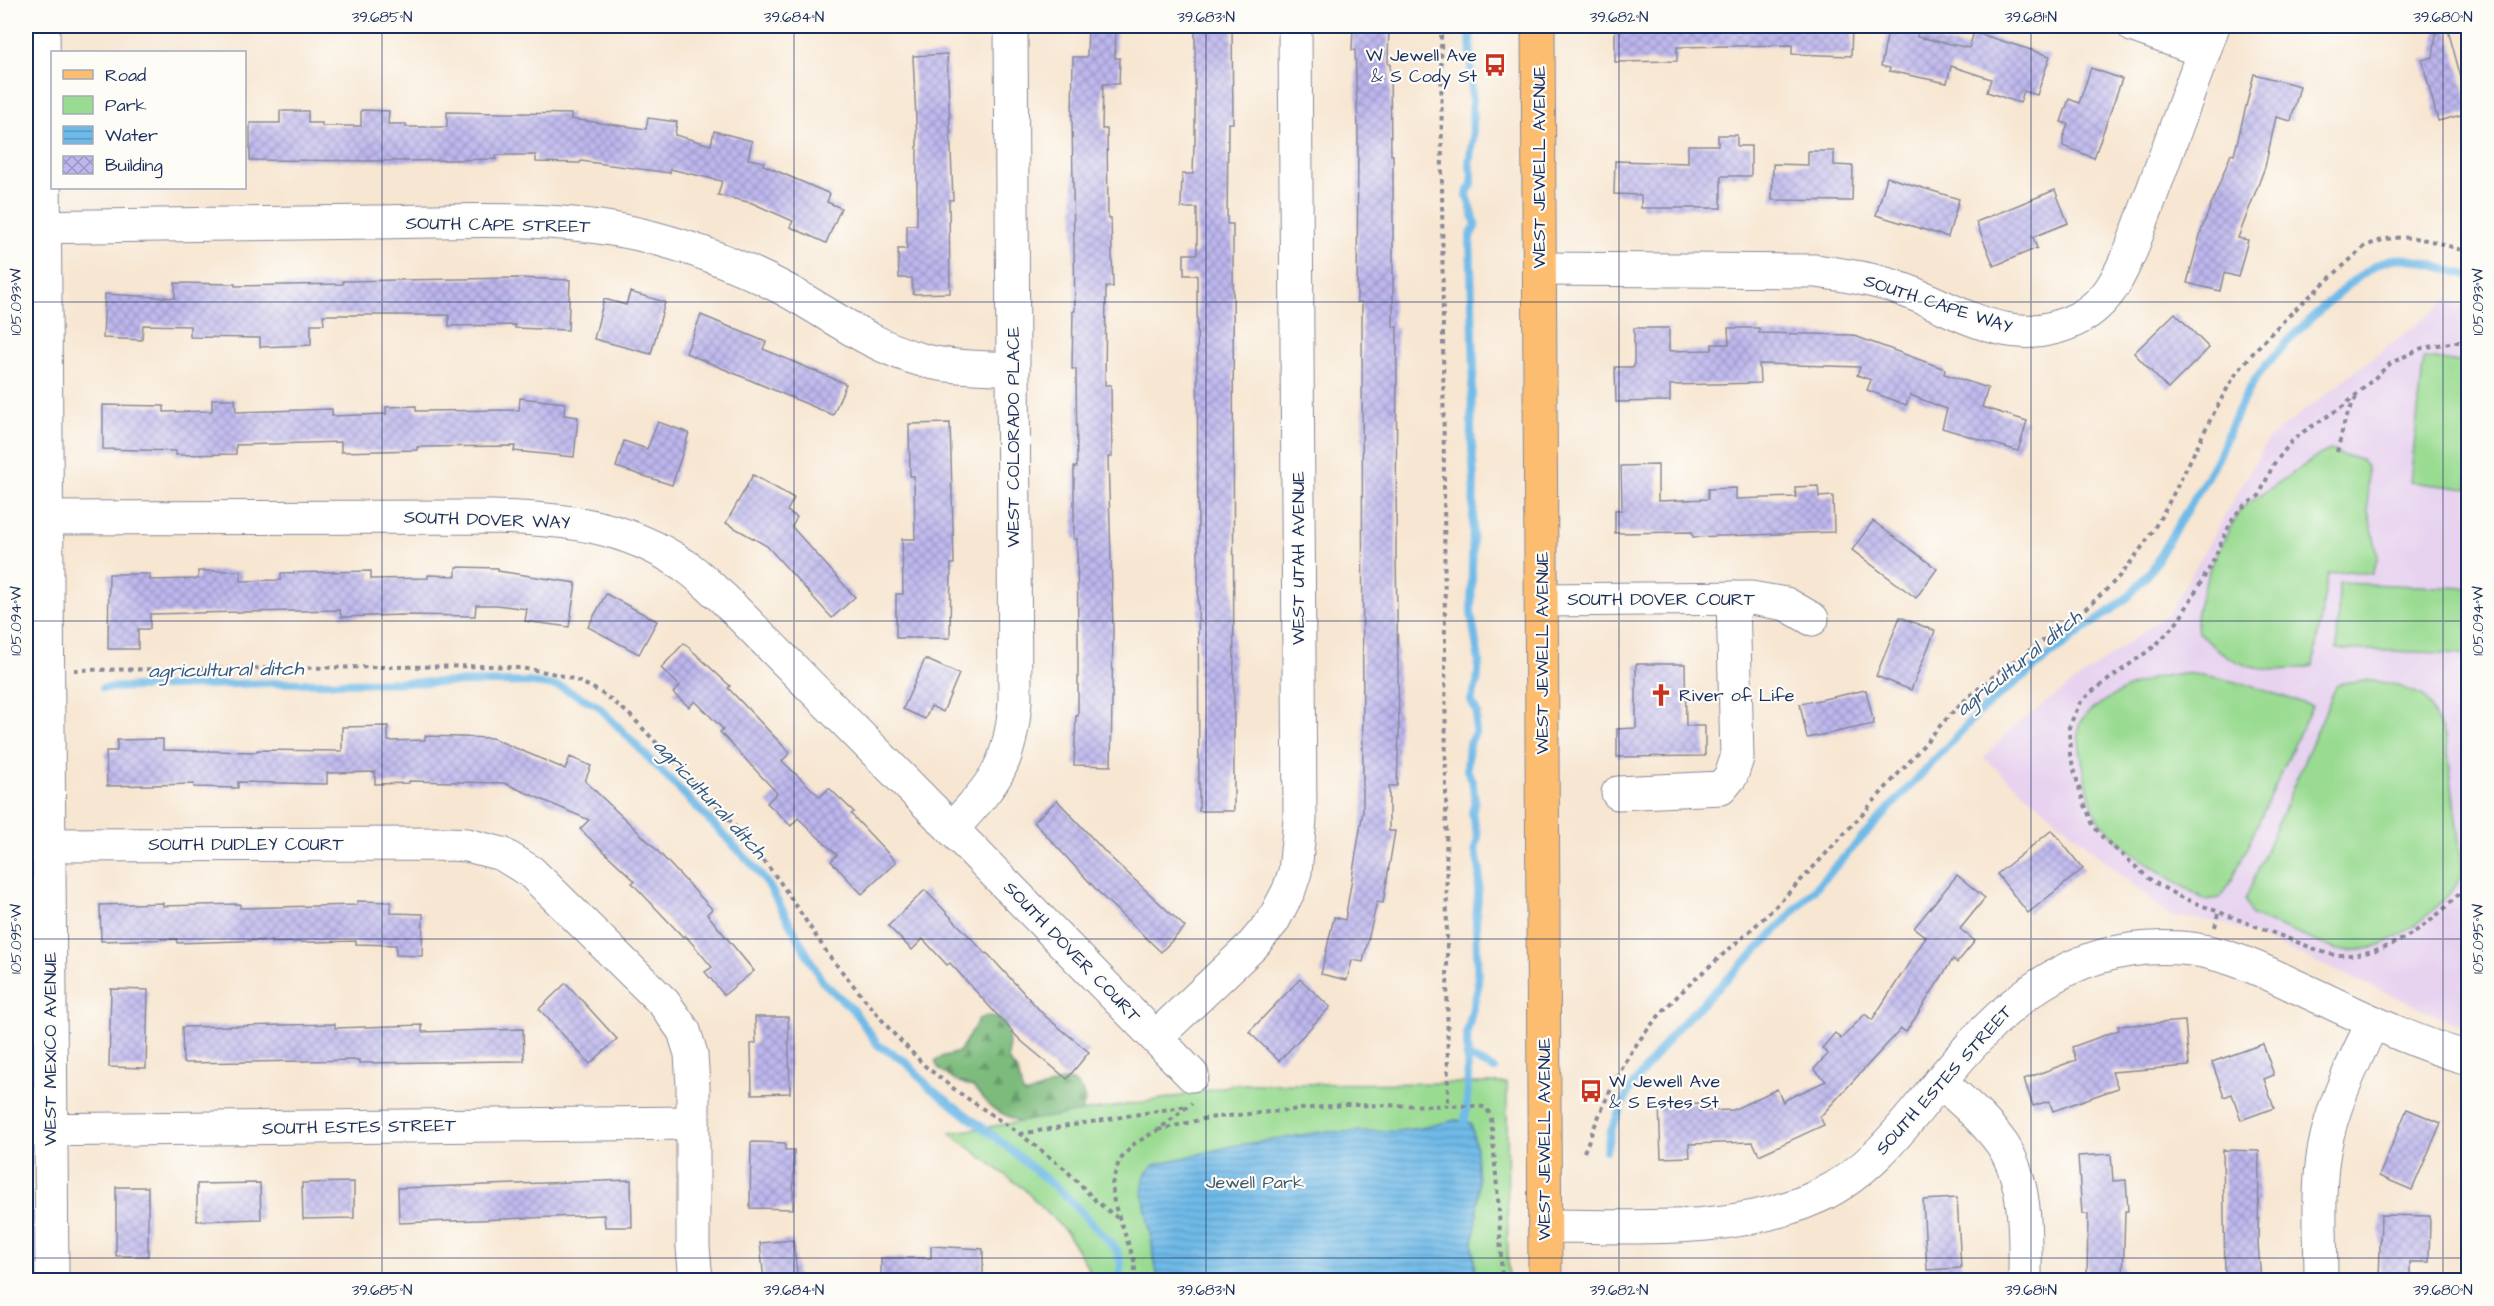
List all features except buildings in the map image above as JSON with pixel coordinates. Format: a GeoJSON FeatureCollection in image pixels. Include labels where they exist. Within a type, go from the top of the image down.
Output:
{"type":"FeatureCollection","features":[{"type":"Feature","properties":{"kind":"main road","name":"WEST JEWELL AVENUE"},"geometry":{"type":"LineString","coordinates":[[1538,26],[1545,1281]]}},
{"type":"Feature","properties":{"kind":"street","name":"WEST MEXICO AVENUE"},"geometry":{"type":"LineString","coordinates":[[43,26],[34,227],[36,518],[46,669],[37,845],[38,1130],[52,1281]]}},
{"type":"Feature","properties":{"kind":"street","name":"WEST COLORADO PLACE"},"geometry":{"type":"LineString","coordinates":[[952,829],[998,775],[1010,744],[1013,725],[1011,26]]}},
{"type":"Feature","properties":{"kind":"street","name":"WEST UTAH AVENUE"},"geometry":{"type":"LineString","coordinates":[[1156,1037],[1267,929],[1289,890],[1297,857],[1300,808],[1295,26]]}},
{"type":"Feature","properties":{"kind":"street"},"geometry":{"type":"LineString","coordinates":[[2134,26],[2209,38]]}},
{"type":"Feature","properties":{"kind":"street","name":"SOUTH CAPE WAY"},"geometry":{"type":"LineString","coordinates":[[1540,269],[1816,271],[1847,275],[1888,285],[2004,329],[2031,331],[2059,326],[2073,321],[2099,303],[2120,274],[2131,250],[2209,38]]}},
{"type":"Feature","properties":{"kind":"street","name":"SOUTH CAPE STREET"},"geometry":{"type":"LineString","coordinates":[[34,227],[491,221],[604,228],[670,242],[733,264],[785,290],[867,337],[902,353],[940,364],[1013,369]]}},
{"type":"Feature","properties":{"kind":"street","name":"SOUTH DOVER WAY"},"geometry":{"type":"LineString","coordinates":[[36,518],[493,517],[555,519],[630,536],[685,566],[723,598],[952,829]]}},
{"type":"Feature","properties":{"kind":"street","name":"SOUTH DOVER COURT"},"geometry":{"type":"LineString","coordinates":[[1542,600],[1733,598],[1775,601],[1812,619]]}},
{"type":"Feature","properties":{"kind":"street"},"geometry":{"type":"LineString","coordinates":[[1618,793],[1721,788],[1731,776],[1737,758],[1733,598]]}},
{"type":"Feature","properties":{"kind":"street","name":"SOUTH DOVER COURT"},"geometry":{"type":"LineString","coordinates":[[952,829],[1156,1037],[1190,1090]]}},
{"type":"Feature","properties":{"kind":"street","name":"SOUTH DUDLEY COURT"},"geometry":{"type":"LineString","coordinates":[[37,845],[416,843],[467,845],[502,854],[531,872],[675,1016],[684,1031],[691,1054],[693,1123]]}},
{"type":"Feature","properties":{"kind":"street","name":"SOUTH ESTES STREET"},"geometry":{"type":"LineString","coordinates":[[1545,1227],[1676,1226],[1722,1223],[1765,1215],[1820,1195],[1874,1157],[2005,1010],[2034,987],[2065,970],[2091,960],[2143,949],[2185,949],[2225,957],[2259,969],[2435,1048],[2469,1058]]}},
{"type":"Feature","properties":{"kind":"street"},"geometry":{"type":"LineString","coordinates":[[2321,1281],[2320,1204],[2325,1149],[2338,1101],[2373,1022]]}},
{"type":"Feature","properties":{"kind":"street"},"geometry":{"type":"LineString","coordinates":[[1940,1081],[1992,1132],[2009,1159],[2022,1201],[2025,1281]]}},
{"type":"Feature","properties":{"kind":"street"},"geometry":{"type":"LineString","coordinates":[[693,1123],[693,1247],[696,1281]]}},
{"type":"Feature","properties":{"kind":"street","name":"SOUTH ESTES STREET"},"geometry":{"type":"LineString","coordinates":[[38,1130],[693,1123]]}},
{"type":"Feature","properties":{"kind":"path"},"geometry":{"type":"LineString","coordinates":[[1442,26],[1448,1106]]}},
{"type":"Feature","properties":{"kind":"path"},"geometry":{"type":"LineString","coordinates":[[1584,1152],[1599,1113],[1624,1065],[1640,1039],[1675,999],[1778,904],[1960,706],[2000,671],[2071,621],[2127,566],[2152,530],[2236,374],[2251,354],[2283,321],[2364,247],[2378,240],[2390,237],[2415,237],[2469,252]]}},
{"type":"Feature","properties":{"kind":"path"},"geometry":{"type":"LineString","coordinates":[[2469,342],[2439,344],[2406,355],[2383,370],[2345,405],[2303,432],[2283,450],[2273,465],[2259,496],[2240,509],[2231,522],[2210,567],[2179,620],[2155,646],[2090,693],[2080,703],[2069,727],[2070,755],[2081,795],[2093,825],[2103,838],[2152,881],[2180,897],[2218,913],[2328,954],[2354,956],[2382,949],[2419,928],[2445,909],[2469,883]]}},
{"type":"Feature","properties":{"kind":"path"},"geometry":{"type":"LineString","coordinates":[[2337,452],[2345,420],[2358,392]]}},
{"type":"Feature","properties":{"kind":"path"},"geometry":{"type":"LineString","coordinates":[[68,670],[493,666],[542,670],[573,678],[614,700],[718,807],[780,882],[830,957],[860,995],[917,1057],[958,1092],[1020,1134],[1065,1169],[1096,1201],[1120,1220]]}},
{"type":"Feature","properties":{"kind":"path"},"geometry":{"type":"LineString","coordinates":[[2214,929],[2218,913]]}},
{"type":"Feature","properties":{"kind":"path"},"geometry":{"type":"LineString","coordinates":[[1020,1134],[1190,1090]]}},
{"type":"Feature","properties":{"kind":"path"},"geometry":{"type":"LineString","coordinates":[[1136,1281],[1134,1260],[1114,1203],[1112,1184],[1119,1161],[1134,1144],[1158,1130],[1207,1118],[1343,1105],[1479,1106],[1487,1108],[1491,1118],[1499,1210],[1502,1281]]}},
{"type":"Feature","properties":{"kind":"shaded area"},"geometry":{"type":"Polygon","coordinates":[[[2448,300],[2468,307],[2468,1029],[2241,929],[2216,922],[2170,916],[1984,758],[2014,726],[2169,613],[2269,438],[2448,300]]]}},
{"type":"Feature","properties":{"kind":"green space"},"geometry":{"type":"Polygon","coordinates":[[[2424,358],[2468,363],[2468,489],[2410,482],[2424,358]]]}},
{"type":"Feature","properties":{"kind":"green space"},"geometry":{"type":"Polygon","coordinates":[[[2330,450],[2340,455],[2361,459],[2367,467],[2368,511],[2378,556],[2372,574],[2349,571],[2328,574],[2313,666],[2279,670],[2251,667],[2237,662],[2198,632],[2196,617],[2210,567],[2240,509],[2330,450]]]}},
{"type":"Feature","properties":{"kind":"green space"},"geometry":{"type":"Polygon","coordinates":[[[2339,583],[2468,588],[2468,654],[2337,649],[2339,583]]]}},
{"type":"Feature","properties":{"kind":"green space"},"geometry":{"type":"Polygon","coordinates":[[[2182,673],[2232,681],[2312,706],[2233,878],[2220,898],[2205,900],[2165,875],[2115,838],[2097,815],[2091,801],[2080,748],[2079,725],[2088,713],[2117,694],[2142,682],[2182,673]]]}},
{"type":"Feature","properties":{"kind":"green space"},"geometry":{"type":"Polygon","coordinates":[[[2364,680],[2394,684],[2424,696],[2446,737],[2463,875],[2447,897],[2424,918],[2399,935],[2369,948],[2337,950],[2252,916],[2245,900],[2337,684],[2364,680]]]}},
{"type":"Feature","properties":{"kind":"green space"},"geometry":{"type":"Polygon","coordinates":[[[987,1016],[1003,1020],[1008,1035],[1008,1060],[1018,1072],[1022,1091],[1026,1095],[1061,1081],[1074,1082],[1082,1091],[1085,1101],[1079,1118],[1027,1126],[991,1108],[973,1087],[954,1080],[939,1069],[935,1062],[941,1057],[959,1052],[979,1019],[987,1016]]]}},
{"type":"Feature","properties":{"kind":"green space","name":"Jewell Park"},"geometry":{"type":"Polygon","coordinates":[[[1507,1083],[1508,1280],[1093,1280],[1093,1276],[1068,1234],[1025,1190],[950,1133],[1181,1096],[1237,1084],[1507,1083]]]}},
{"type":"Feature","properties":{"kind":"water"},"geometry":{"type":"Polygon","coordinates":[[[1456,1120],[1471,1123],[1476,1148],[1478,1184],[1473,1244],[1475,1275],[1473,1280],[1158,1280],[1143,1193],[1144,1177],[1154,1165],[1232,1146],[1319,1132],[1397,1131],[1456,1120]]]}},
{"type":"Feature","properties":{"kind":"waterway"},"geometry":{"type":"LineString","coordinates":[[1465,1120],[1468,1089],[1467,1032],[1478,987],[1476,920],[1480,870],[1475,850],[1478,837],[1472,813],[1475,801],[1472,779],[1467,770],[1469,744],[1475,733],[1477,713],[1471,700],[1477,683],[1479,661],[1471,613],[1474,479],[1471,430],[1474,369],[1470,236],[1476,225],[1467,195],[1472,185],[1469,163],[1473,138],[1470,26]]}},
{"type":"Feature","properties":{"kind":"waterway","name":"agricultural ditch"},"geometry":{"type":"LineString","coordinates":[[1606,1150],[1611,1130],[1630,1089],[1676,1029],[1767,940],[1980,711],[2128,597],[2153,568],[2215,462],[2253,383],[2303,326],[2363,274],[2393,259],[2412,260],[2468,275]]}},
{"type":"Feature","properties":{"kind":"waterway","name":"agricultural ditch"},"geometry":{"type":"LineString","coordinates":[[103,688],[272,683],[528,682],[561,687],[598,706],[752,864],[769,886],[822,981],[853,1010],[878,1045],[905,1061],[929,1087],[995,1137],[1065,1195],[1117,1250],[1121,1264],[1119,1280]]}},
{"type":"Feature","properties":{"kind":"waterway"},"geometry":{"type":"LineString","coordinates":[[1467,1056],[1494,1069]]}},
{"type":"Feature","properties":{"kind":"place","name":"W Jewell Ave & S Cody St"},"geometry":{"type":"Point","coordinates":[1495,65]}},
{"type":"Feature","properties":{"kind":"place","name":"River of Life"},"geometry":{"type":"Point","coordinates":[1661,695]}},
{"type":"Feature","properties":{"kind":"place","name":"W Jewell Ave & S Estes St"},"geometry":{"type":"Point","coordinates":[1591,1091]}}]}
